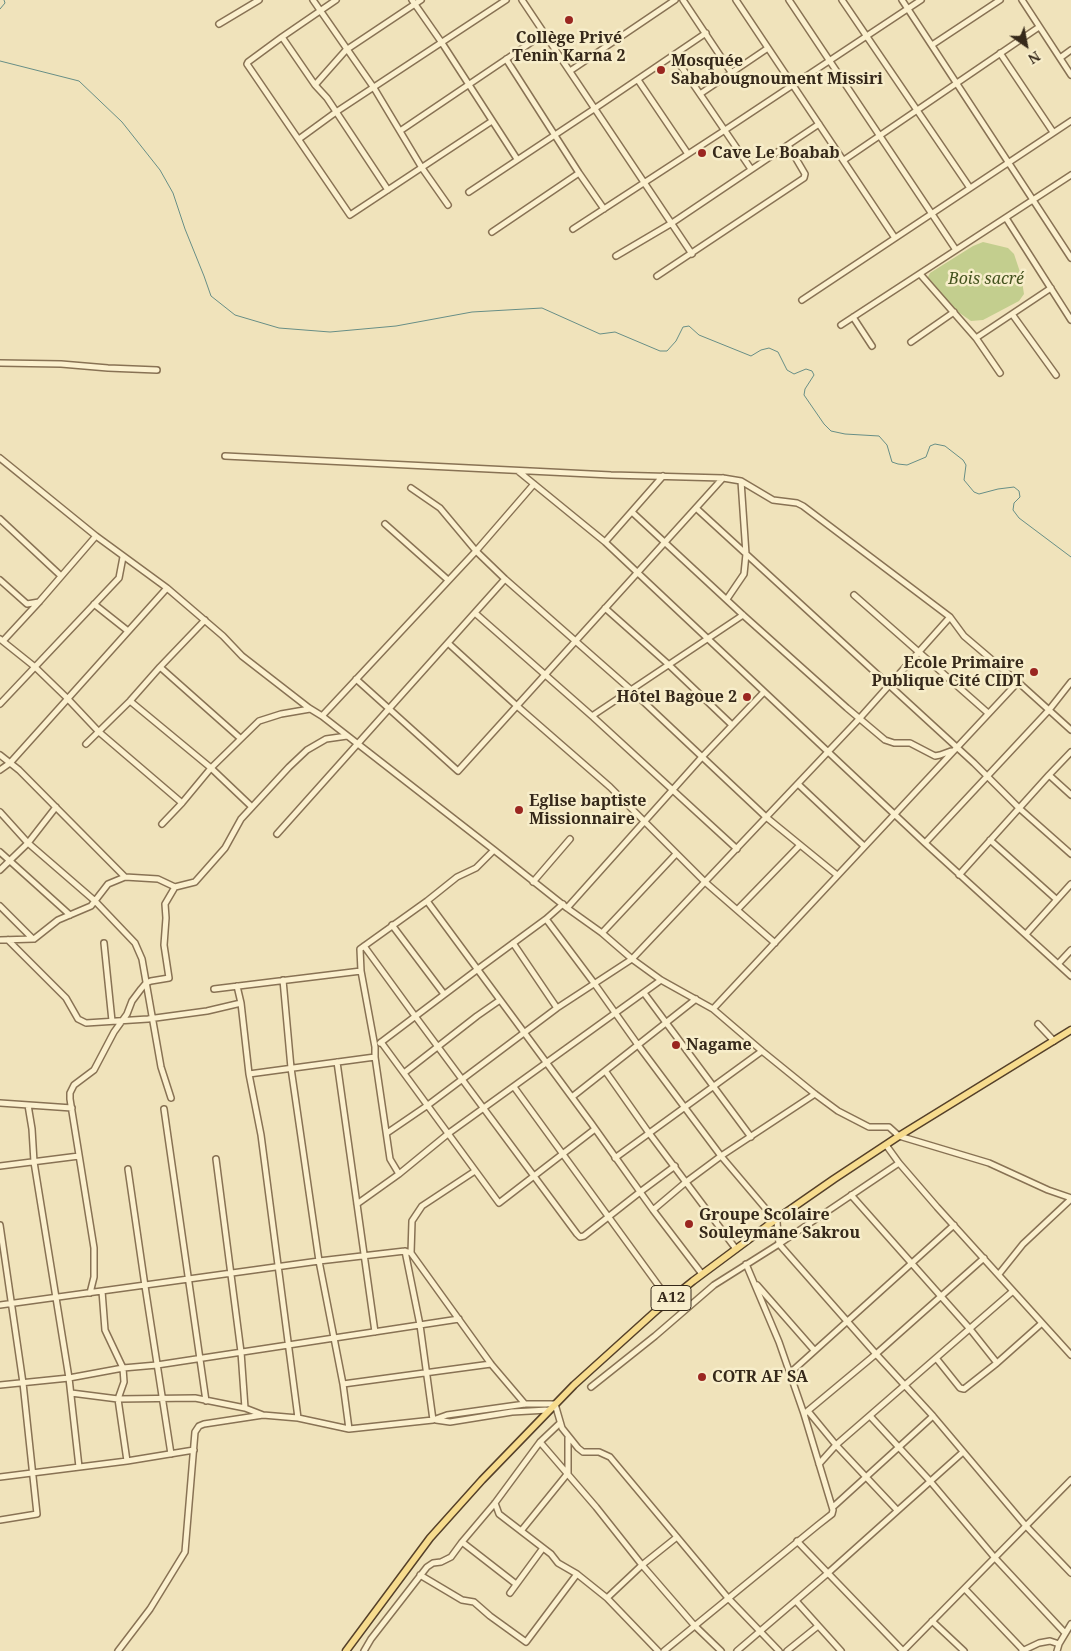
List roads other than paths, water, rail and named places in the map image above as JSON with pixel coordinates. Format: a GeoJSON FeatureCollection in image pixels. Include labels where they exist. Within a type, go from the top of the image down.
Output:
{"type":"FeatureCollection","features":[{"type":"Feature","properties":{"kind":"main road","name":"A12"},"geometry":{"type":"LineString","coordinates":[[346,1651],[430,1538],[482,1480],[548,1410],[669,1300],[775,1220],[899,1136],[1071,1030]]}},
{"type":"Feature","properties":{"kind":"street"},"geometry":{"type":"LineString","coordinates":[[219,24],[259,0]]}},
{"type":"Feature","properties":{"kind":"street"},"geometry":{"type":"LineString","coordinates":[[313,0],[374,88],[422,168],[448,204]]}},
{"type":"Feature","properties":{"kind":"street"},"geometry":{"type":"LineString","coordinates":[[336,0],[247,64],[350,215],[492,121]]}},
{"type":"Feature","properties":{"kind":"street"},"geometry":{"type":"LineString","coordinates":[[315,85],[346,50],[414,2],[421,0]]}},
{"type":"Feature","properties":{"kind":"street"},"geometry":{"type":"LineString","coordinates":[[299,139],[336,112],[506,0]]}},
{"type":"Feature","properties":{"kind":"street"},"geometry":{"type":"LineString","coordinates":[[522,0],[692,254]]}},
{"type":"Feature","properties":{"kind":"street"},"geometry":{"type":"LineString","coordinates":[[570,71],[675,0]]}},
{"type":"Feature","properties":{"kind":"street"},"geometry":{"type":"LineString","coordinates":[[683,0],[731,72]]}},
{"type":"Feature","properties":{"kind":"street"},"geometry":{"type":"LineString","coordinates":[[736,0],[895,238]]}},
{"type":"Feature","properties":{"kind":"street"},"geometry":{"type":"LineString","coordinates":[[789,0],[956,250]]}},
{"type":"Feature","properties":{"kind":"street"},"geometry":{"type":"LineString","coordinates":[[842,0],[970,188]]}},
{"type":"Feature","properties":{"kind":"street"},"geometry":{"type":"LineString","coordinates":[[902,0],[1071,258]]}},
{"type":"Feature","properties":{"kind":"street"},"geometry":{"type":"LineString","coordinates":[[573,229],[921,0]]}},
{"type":"Feature","properties":{"kind":"street"},"geometry":{"type":"LineString","coordinates":[[932,45],[1000,0]]}},
{"type":"Feature","properties":{"kind":"street"},"geometry":{"type":"LineString","coordinates":[[1022,0],[1071,75]]}},
{"type":"Feature","properties":{"kind":"street"},"geometry":{"type":"LineString","coordinates":[[414,2],[517,159]]}},
{"type":"Feature","properties":{"kind":"street"},"geometry":{"type":"LineString","coordinates":[[844,160],[1039,27]]}},
{"type":"Feature","properties":{"kind":"street"},"geometry":{"type":"LineString","coordinates":[[400,131],[544,33]]}},
{"type":"Feature","properties":{"kind":"street"},"geometry":{"type":"LineString","coordinates":[[469,192],[706,33]]}},
{"type":"Feature","properties":{"kind":"street"},"geometry":{"type":"LineString","coordinates":[[282,37],[315,85],[327,98],[388,190]]}},
{"type":"Feature","properties":{"kind":"street"},"geometry":{"type":"LineString","coordinates":[[700,94],[768,48]]}},
{"type":"Feature","properties":{"kind":"street"},"geometry":{"type":"LineString","coordinates":[[1060,58],[1071,50]]}},
{"type":"Feature","properties":{"kind":"street"},"geometry":{"type":"LineString","coordinates":[[1000,53],[1053,132]]}},
{"type":"Feature","properties":{"kind":"street"},"geometry":{"type":"LineString","coordinates":[[674,56],[751,169]]}},
{"type":"Feature","properties":{"kind":"street"},"geometry":{"type":"LineString","coordinates":[[506,59],[604,209]]}},
{"type":"Feature","properties":{"kind":"street"},"geometry":{"type":"LineString","coordinates":[[638,80],[688,154]]}},
{"type":"Feature","properties":{"kind":"street"},"geometry":{"type":"LineString","coordinates":[[802,300],[1071,121]]}},
{"type":"Feature","properties":{"kind":"street"},"geometry":{"type":"LineString","coordinates":[[616,256],[672,223],[819,124]]}},
{"type":"Feature","properties":{"kind":"street"},"geometry":{"type":"LineString","coordinates":[[657,276],[804,178],[805,174],[788,145]]}},
{"type":"Feature","properties":{"kind":"street"},"geometry":{"type":"LineString","coordinates":[[492,232],[579,173]]}},
{"type":"Feature","properties":{"kind":"street"},"geometry":{"type":"LineString","coordinates":[[841,325],[1071,175]]}},
{"type":"Feature","properties":{"kind":"street"},"geometry":{"type":"LineString","coordinates":[[1006,218],[1071,320]]}},
{"type":"Feature","properties":{"kind":"street"},"geometry":{"type":"LineString","coordinates":[[920,274],[976,338],[1000,373]]}},
{"type":"Feature","properties":{"kind":"street"},"geometry":{"type":"LineString","coordinates":[[976,338],[1050,288]]}},
{"type":"Feature","properties":{"kind":"street"},"geometry":{"type":"LineString","coordinates":[[911,342],[954,312]]}},
{"type":"Feature","properties":{"kind":"street"},"geometry":{"type":"LineString","coordinates":[[1012,314],[1056,375]]}},
{"type":"Feature","properties":{"kind":"street"},"geometry":{"type":"LineString","coordinates":[[853,317],[872,346]]}},
{"type":"Feature","properties":{"kind":"street"},"geometry":{"type":"LineString","coordinates":[[0,363],[61,364],[157,370]]}},
{"type":"Feature","properties":{"kind":"street"},"geometry":{"type":"LineString","coordinates":[[225,456],[741,480],[773,500],[797,503],[803,506],[950,617],[964,636],[1071,730]]}},
{"type":"Feature","properties":{"kind":"street"},"geometry":{"type":"LineString","coordinates":[[0,458],[96,536],[167,588],[223,636],[242,656],[310,709],[322,716],[602,933],[632,959],[661,980],[713,1009],[762,1051],[838,1111],[869,1127],[889,1127],[899,1136],[989,1163],[1048,1190],[1071,1198],[1023,1244],[999,1274]]}},
{"type":"Feature","properties":{"kind":"street"},"geometry":{"type":"LineString","coordinates":[[517,470],[605,542],[959,875],[1071,976]]}},
{"type":"Feature","properties":{"kind":"street"},"geometry":{"type":"LineString","coordinates":[[605,542],[663,476]]}},
{"type":"Feature","properties":{"kind":"street"},"geometry":{"type":"LineString","coordinates":[[356,679],[458,771],[723,478]]}},
{"type":"Feature","properties":{"kind":"street"},"geometry":{"type":"LineString","coordinates":[[727,599],[744,574],[746,554],[741,480]]}},
{"type":"Feature","properties":{"kind":"street"},"geometry":{"type":"LineString","coordinates":[[322,716],[476,551],[534,484]]}},
{"type":"Feature","properties":{"kind":"street"},"geometry":{"type":"LineString","coordinates":[[411,488],[440,508],[476,551],[505,579],[630,690],[766,817],[838,875]]}},
{"type":"Feature","properties":{"kind":"street"},"geometry":{"type":"LineString","coordinates":[[696,508],[1071,854]]}},
{"type":"Feature","properties":{"kind":"street"},"geometry":{"type":"LineString","coordinates":[[632,512],[743,615],[885,740],[910,743],[934,756],[955,749]]}},
{"type":"Feature","properties":{"kind":"street"},"geometry":{"type":"LineString","coordinates":[[0,519],[60,575]]}},
{"type":"Feature","properties":{"kind":"street"},"geometry":{"type":"LineString","coordinates":[[385,524],[448,580]]}},
{"type":"Feature","properties":{"kind":"street"},"geometry":{"type":"LineString","coordinates":[[96,536],[60,575],[39,602],[1,640],[35,667],[99,732],[182,803]]}},
{"type":"Feature","properties":{"kind":"street"},"geometry":{"type":"LineString","coordinates":[[0,704],[119,578],[123,556]]}},
{"type":"Feature","properties":{"kind":"street"},"geometry":{"type":"LineString","coordinates":[[277,834],[505,579]]}},
{"type":"Feature","properties":{"kind":"street"},"geometry":{"type":"LineString","coordinates":[[0,580],[26,604],[39,602]]}},
{"type":"Feature","properties":{"kind":"street"},"geometry":{"type":"LineString","coordinates":[[0,770],[10,763],[167,588]]}},
{"type":"Feature","properties":{"kind":"street"},"geometry":{"type":"LineString","coordinates":[[854,595],[988,714]]}},
{"type":"Feature","properties":{"kind":"street"},"geometry":{"type":"LineString","coordinates":[[94,604],[128,631]]}},
{"type":"Feature","properties":{"kind":"street"},"geometry":{"type":"LineString","coordinates":[[606,608],[732,725]]}},
{"type":"Feature","properties":{"kind":"street"},"geometry":{"type":"LineString","coordinates":[[475,613],[592,716],[737,849]]}},
{"type":"Feature","properties":{"kind":"street"},"geometry":{"type":"LineString","coordinates":[[592,716],[743,615]]}},
{"type":"Feature","properties":{"kind":"street"},"geometry":{"type":"LineString","coordinates":[[387,1133],[428,1105],[557,1008],[632,959],[860,719],[950,617]]}},
{"type":"Feature","properties":{"kind":"street"},"geometry":{"type":"LineString","coordinates":[[86,744],[130,701],[205,620]]}},
{"type":"Feature","properties":{"kind":"street"},"geometry":{"type":"LineString","coordinates":[[448,643],[610,787],[676,854],[775,942]]}},
{"type":"Feature","properties":{"kind":"street"},"geometry":{"type":"LineString","coordinates":[[160,667],[240,738]]}},
{"type":"Feature","properties":{"kind":"street"},"geometry":{"type":"LineString","coordinates":[[713,1009],[1018,682]]}},
{"type":"Feature","properties":{"kind":"street"},"geometry":{"type":"LineString","coordinates":[[925,843],[1049,710],[1071,682]]}},
{"type":"Feature","properties":{"kind":"street"},"geometry":{"type":"LineString","coordinates":[[375,1047],[414,1016],[565,906],[764,692]]}},
{"type":"Feature","properties":{"kind":"street"},"geometry":{"type":"LineString","coordinates":[[130,701],[211,768],[252,806]]}},
{"type":"Feature","properties":{"kind":"street"},"geometry":{"type":"LineString","coordinates":[[162,824],[211,768],[259,721],[281,714],[310,709]]}},
{"type":"Feature","properties":{"kind":"street"},"geometry":{"type":"LineString","coordinates":[[90,1293],[94,1277],[94,1248],[70,1099],[74,1086],[94,1070],[132,1001],[146,984],[168,978],[164,945],[165,904],[169,894],[175,887],[195,882],[225,848],[241,819],[252,806],[289,766],[307,750],[326,740],[347,736]]}},
{"type":"Feature","properties":{"kind":"street"},"geometry":{"type":"LineString","coordinates":[[959,875],[1071,752]]}},
{"type":"Feature","properties":{"kind":"street"},"geometry":{"type":"LineString","coordinates":[[0,755],[19,770],[124,877]]}},
{"type":"Feature","properties":{"kind":"street"},"geometry":{"type":"LineString","coordinates":[[1049,775],[1071,795]]}},
{"type":"Feature","properties":{"kind":"street"},"geometry":{"type":"LineString","coordinates":[[798,784],[864,846]]}},
{"type":"Feature","properties":{"kind":"street"},"geometry":{"type":"LineString","coordinates":[[0,870],[28,843],[56,808]]}},
{"type":"Feature","properties":{"kind":"street"},"geometry":{"type":"LineString","coordinates":[[0,812],[28,843],[95,901],[134,943],[142,959],[161,1067],[171,1098]]}},
{"type":"Feature","properties":{"kind":"street"},"geometry":{"type":"LineString","coordinates":[[534,882],[570,839]]}},
{"type":"Feature","properties":{"kind":"street"},"geometry":{"type":"LineString","coordinates":[[990,840],[1056,899]]}},
{"type":"Feature","properties":{"kind":"street"},"geometry":{"type":"LineString","coordinates":[[737,910],[800,845]]}},
{"type":"Feature","properties":{"kind":"street"},"geometry":{"type":"LineString","coordinates":[[399,1174],[390,1159],[375,1047],[361,971],[360,949],[457,877],[476,868],[494,850]]}},
{"type":"Feature","properties":{"kind":"street"},"geometry":{"type":"LineString","coordinates":[[0,852],[70,915]]}},
{"type":"Feature","properties":{"kind":"street"},"geometry":{"type":"LineString","coordinates":[[602,933],[676,854]]}},
{"type":"Feature","properties":{"kind":"street"},"geometry":{"type":"LineString","coordinates":[[0,940],[34,939],[58,920],[91,906],[108,884],[124,877],[158,879],[175,887]]}},
{"type":"Feature","properties":{"kind":"street"},"geometry":{"type":"LineString","coordinates":[[1026,934],[1071,884]]}},
{"type":"Feature","properties":{"kind":"street"},"geometry":{"type":"LineString","coordinates":[[427,901],[702,1274]]}},
{"type":"Feature","properties":{"kind":"street"},"geometry":{"type":"LineString","coordinates":[[0,906],[34,939]]}},
{"type":"Feature","properties":{"kind":"street"},"geometry":{"type":"LineString","coordinates":[[546,919],[721,1156],[777,1222],[779,1244],[933,1416],[1026,1526],[1071,1573]]}},
{"type":"Feature","properties":{"kind":"street"},"geometry":{"type":"LineString","coordinates":[[392,925],[444,994]]}},
{"type":"Feature","properties":{"kind":"street"},"geometry":{"type":"LineString","coordinates":[[8,940],[66,998],[78,1019],[86,1023],[152,1019],[207,1011],[241,1003]]}},
{"type":"Feature","properties":{"kind":"street"},"geometry":{"type":"LineString","coordinates":[[104,943],[112,1021]]}},
{"type":"Feature","properties":{"kind":"street"},"geometry":{"type":"LineString","coordinates":[[513,943],[557,1008]]}},
{"type":"Feature","properties":{"kind":"street"},"geometry":{"type":"LineString","coordinates":[[364,946],[414,1016],[580,1237],[584,1236],[675,1166]]}},
{"type":"Feature","properties":{"kind":"street"},"geometry":{"type":"LineString","coordinates":[[1058,964],[1071,950]]}},
{"type":"Feature","properties":{"kind":"street"},"geometry":{"type":"LineString","coordinates":[[214,989],[361,971]]}},
{"type":"Feature","properties":{"kind":"street"},"geometry":{"type":"LineString","coordinates":[[282,980],[291,1068],[319,1261],[343,1384],[349,1429]]}},
{"type":"Feature","properties":{"kind":"street"},"geometry":{"type":"LineString","coordinates":[[357,1204],[399,1174],[449,1133],[661,980]]}},
{"type":"Feature","properties":{"kind":"street"},"geometry":{"type":"LineString","coordinates":[[237,986],[241,1003],[249,1074],[261,1135],[298,1418]]}},
{"type":"Feature","properties":{"kind":"street"},"geometry":{"type":"LineString","coordinates":[[644,992],[751,1137]]}},
{"type":"Feature","properties":{"kind":"street"},"geometry":{"type":"LineString","coordinates":[[404,1073],[500,1000]]}},
{"type":"Feature","properties":{"kind":"street"},"geometry":{"type":"LineString","coordinates":[[572,1098],[696,1000]]}},
{"type":"Feature","properties":{"kind":"street"},"geometry":{"type":"LineString","coordinates":[[1038,1024],[1054,1041]]}},
{"type":"Feature","properties":{"kind":"street"},"geometry":{"type":"LineString","coordinates":[[381,1042],[499,1203],[563,1155],[595,1128]]}},
{"type":"Feature","properties":{"kind":"street"},"geometry":{"type":"LineString","coordinates":[[615,1158],[762,1051]]}},
{"type":"Feature","properties":{"kind":"street"},"geometry":{"type":"LineString","coordinates":[[249,1074],[375,1057]]}},
{"type":"Feature","properties":{"kind":"street"},"geometry":{"type":"LineString","coordinates":[[337,1062],[375,1332]]}},
{"type":"Feature","properties":{"kind":"street"},"geometry":{"type":"LineString","coordinates":[[606,1072],[649,1133],[736,1248]]}},
{"type":"Feature","properties":{"kind":"street"},"geometry":{"type":"LineString","coordinates":[[514,1087],[669,1300]]}},
{"type":"Feature","properties":{"kind":"street"},"geometry":{"type":"LineString","coordinates":[[653,1210],[721,1156],[815,1094]]}},
{"type":"Feature","properties":{"kind":"street"},"geometry":{"type":"LineString","coordinates":[[0,1103],[72,1108]]}},
{"type":"Feature","properties":{"kind":"street"},"geometry":{"type":"LineString","coordinates":[[28,1105],[34,1162],[69,1378],[79,1467]]}},
{"type":"Feature","properties":{"kind":"street"},"geometry":{"type":"LineString","coordinates":[[164,1109],[206,1400]]}},
{"type":"Feature","properties":{"kind":"street"},"geometry":{"type":"LineString","coordinates":[[886,1145],[899,1163],[1071,1355]]}},
{"type":"Feature","properties":{"kind":"street"},"geometry":{"type":"LineString","coordinates":[[0,1166],[79,1156]]}},
{"type":"Feature","properties":{"kind":"street"},"geometry":{"type":"LineString","coordinates":[[216,1159],[241,1352],[245,1408]]}},
{"type":"Feature","properties":{"kind":"street"},"geometry":{"type":"LineString","coordinates":[[590,1387],[655,1336],[714,1285],[779,1244],[899,1163]]}},
{"type":"Feature","properties":{"kind":"street"},"geometry":{"type":"LineString","coordinates":[[128,1170],[172,1454]]}},
{"type":"Feature","properties":{"kind":"street"},"geometry":{"type":"LineString","coordinates":[[475,1171],[422,1206],[412,1221],[411,1253],[491,1364],[525,1404]]}},
{"type":"Feature","properties":{"kind":"street"},"geometry":{"type":"LineString","coordinates":[[851,1195],[970,1329],[997,1363]]}},
{"type":"Feature","properties":{"kind":"street"},"geometry":{"type":"LineString","coordinates":[[0,1225],[23,1383],[37,1514],[0,1520]]}},
{"type":"Feature","properties":{"kind":"street"},"geometry":{"type":"LineString","coordinates":[[790,1373],[954,1225]]}},
{"type":"Feature","properties":{"kind":"street"},"geometry":{"type":"LineString","coordinates":[[0,1305],[319,1261],[404,1251],[411,1253]]}},
{"type":"Feature","properties":{"kind":"street"},"geometry":{"type":"LineString","coordinates":[[404,1251],[420,1325],[433,1420]]}},
{"type":"Feature","properties":{"kind":"street"},"geometry":{"type":"LineString","coordinates":[[806,1413],[984,1258]]}},
{"type":"Feature","properties":{"kind":"street"},"geometry":{"type":"LineString","coordinates":[[664,1651],[832,1514],[833,1507],[819,1464],[806,1413],[746,1264]]}},
{"type":"Feature","properties":{"kind":"street"},"geometry":{"type":"LineString","coordinates":[[753,1281],[814,1350]]}},
{"type":"Feature","properties":{"kind":"street"},"geometry":{"type":"LineString","coordinates":[[102,1291],[104,1330],[123,1368],[124,1382],[118,1399],[127,1461]]}},
{"type":"Feature","properties":{"kind":"street"},"geometry":{"type":"LineString","coordinates":[[819,1464],[836,1445],[904,1384],[1013,1291]]}},
{"type":"Feature","properties":{"kind":"street"},"geometry":{"type":"LineString","coordinates":[[0,1385],[69,1378],[123,1368],[157,1365],[459,1320]]}},
{"type":"Feature","properties":{"kind":"street"},"geometry":{"type":"LineString","coordinates":[[936,1358],[962,1390],[997,1363],[1042,1323]]}},
{"type":"Feature","properties":{"kind":"street"},"geometry":{"type":"LineString","coordinates":[[343,1384],[491,1364]]}},
{"type":"Feature","properties":{"kind":"street"},"geometry":{"type":"LineString","coordinates":[[71,1393],[118,1399],[163,1400],[196,1398],[245,1408],[263,1415]]}},
{"type":"Feature","properties":{"kind":"street"},"geometry":{"type":"LineString","coordinates":[[433,1420],[447,1415],[525,1404],[555,1404],[559,1424],[581,1452],[598,1452],[610,1457],[728,1598],[779,1651]]}},
{"type":"Feature","properties":{"kind":"street"},"geometry":{"type":"LineString","coordinates":[[118,1651],[150,1608],[185,1552],[196,1432],[199,1426],[263,1415],[298,1418],[349,1429],[433,1420],[450,1422],[512,1412],[548,1410]]}},
{"type":"Feature","properties":{"kind":"street"},"geometry":{"type":"LineString","coordinates":[[806,1413],[897,1510]]}},
{"type":"Feature","properties":{"kind":"street"},"geometry":{"type":"LineString","coordinates":[[870,1416],[930,1481],[995,1558],[1065,1633]]}},
{"type":"Feature","properties":{"kind":"street"},"geometry":{"type":"LineString","coordinates":[[833,1507],[933,1416]]}},
{"type":"Feature","properties":{"kind":"street"},"geometry":{"type":"LineString","coordinates":[[364,1651],[420,1575],[430,1564],[447,1560],[451,1557],[495,1503],[540,1442],[559,1424]]}},
{"type":"Feature","properties":{"kind":"street"},"geometry":{"type":"LineString","coordinates":[[521,1531],[568,1473],[568,1437]]}},
{"type":"Feature","properties":{"kind":"street"},"geometry":{"type":"LineString","coordinates":[[540,1442],[568,1473],[642,1565],[694,1625],[721,1651]]}},
{"type":"Feature","properties":{"kind":"street"},"geometry":{"type":"LineString","coordinates":[[0,1477],[127,1461],[194,1450]]}},
{"type":"Feature","properties":{"kind":"street"},"geometry":{"type":"LineString","coordinates":[[738,1651],[963,1452]]}},
{"type":"Feature","properties":{"kind":"street"},"geometry":{"type":"LineString","coordinates":[[797,1541],[903,1651],[1071,1480]]}},
{"type":"Feature","properties":{"kind":"street"},"geometry":{"type":"LineString","coordinates":[[495,1503],[499,1514],[543,1548],[558,1563],[577,1574],[607,1598],[658,1651]]}},
{"type":"Feature","properties":{"kind":"street"},"geometry":{"type":"LineString","coordinates":[[607,1598],[642,1565],[678,1537]]}},
{"type":"Feature","properties":{"kind":"street"},"geometry":{"type":"LineString","coordinates":[[462,1542],[516,1584]]}},
{"type":"Feature","properties":{"kind":"street"},"geometry":{"type":"LineString","coordinates":[[510,1593],[543,1548]]}},
{"type":"Feature","properties":{"kind":"street"},"geometry":{"type":"LineString","coordinates":[[420,1575],[462,1600],[474,1602],[526,1642],[577,1574]]}},
{"type":"Feature","properties":{"kind":"street"},"geometry":{"type":"LineString","coordinates":[[965,1588],[1022,1651],[1038,1643],[1050,1641],[1059,1644]]}},
{"type":"Feature","properties":{"kind":"street"},"geometry":{"type":"LineString","coordinates":[[796,1601],[841,1651]]}},
{"type":"Feature","properties":{"kind":"street"},"geometry":{"type":"LineString","coordinates":[[932,1621],[964,1651]]}},
{"type":"Feature","properties":{"kind":"street"},"geometry":{"type":"LineString","coordinates":[[1057,1651],[1071,1624]]}},
{"type":"Feature","properties":{"kind":"street"},"geometry":{"type":"LineString","coordinates":[[787,1651],[818,1626]]}},
{"type":"Feature","properties":{"kind":"waterway"},"geometry":{"type":"LineString","coordinates":[[0,9],[5,3],[4,0]]}},
{"type":"Feature","properties":{"kind":"waterway"},"geometry":{"type":"LineString","coordinates":[[0,61],[79,81],[122,122],[160,170],[173,193],[211,296],[235,315],[279,328],[330,332],[396,326],[472,312],[542,308],[600,334],[615,332],[660,351],[667,351],[676,341],[683,327],[689,326],[699,335],[751,356],[769,348],[778,352],[787,370],[794,374],[806,369],[812,371],[814,375],[805,389],[804,395],[831,431],[845,434],[879,436],[887,445],[892,462],[898,464],[907,465],[926,457],[930,446],[935,444],[945,446],[963,460],[966,465],[964,480],[974,492],[979,494],[1014,487],[1019,491],[1020,497],[1014,503],[1013,510],[1019,518],[1071,557]]}},
{"type":"Feature","properties":{"kind":"place","name":"Collège Privé Tenin Karna 2"},"geometry":{"type":"Point","coordinates":[569,20]}},
{"type":"Feature","properties":{"kind":"place","name":"Mosquée Sababougnoument Missiri"},"geometry":{"type":"Point","coordinates":[661,70]}},
{"type":"Feature","properties":{"kind":"place","name":"Cave Le Boabab"},"geometry":{"type":"Point","coordinates":[702,153]}},
{"type":"Feature","properties":{"kind":"place","name":"Ecole Primaire Publique Cité CIDT"},"geometry":{"type":"Point","coordinates":[1034,672]}},
{"type":"Feature","properties":{"kind":"place","name":"Hôtel Bagoue 2"},"geometry":{"type":"Point","coordinates":[747,697]}},
{"type":"Feature","properties":{"kind":"place","name":"Eglise baptiste Missionnaire"},"geometry":{"type":"Point","coordinates":[519,810]}},
{"type":"Feature","properties":{"kind":"place","name":"Nagame"},"geometry":{"type":"Point","coordinates":[676,1045]}},
{"type":"Feature","properties":{"kind":"place","name":"Groupe Scolaire Souleymane Sakrou"},"geometry":{"type":"Point","coordinates":[689,1224]}},
{"type":"Feature","properties":{"kind":"place","name":"COTR AF SA"},"geometry":{"type":"Point","coordinates":[702,1377]}},
{"type":"Feature","properties":{"kind":"park label","name":"Bois sacré"},"geometry":{"type":"Point","coordinates":[986,279]}}]}
